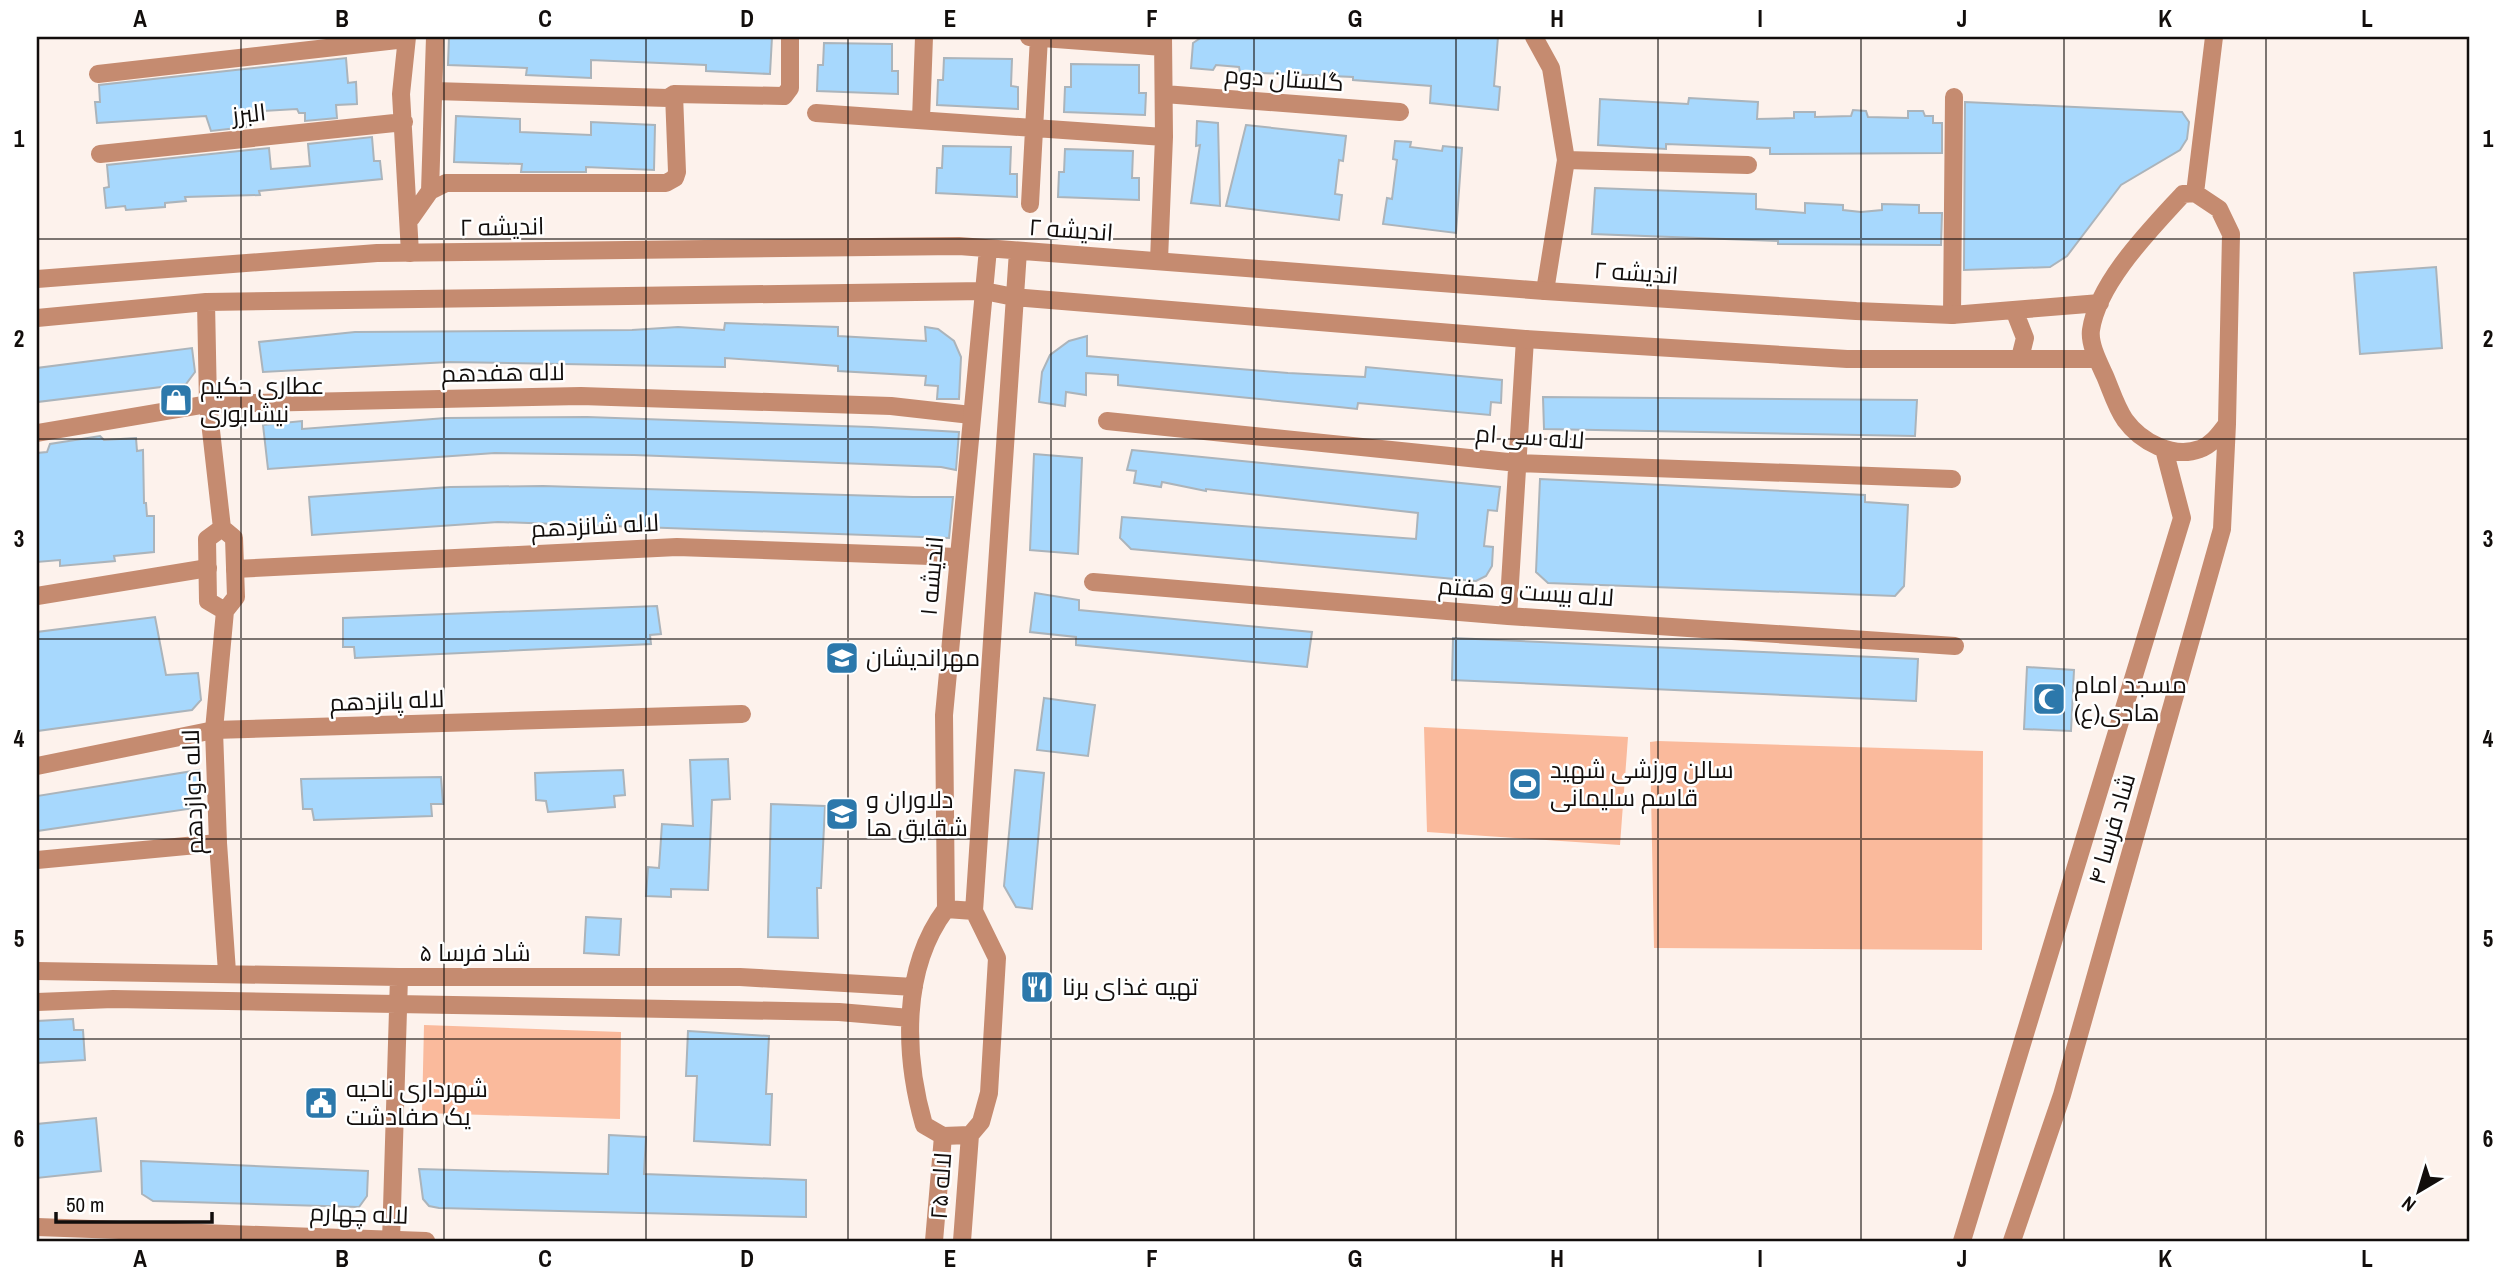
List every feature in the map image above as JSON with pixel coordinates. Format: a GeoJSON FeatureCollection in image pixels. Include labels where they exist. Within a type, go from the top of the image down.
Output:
{"type":"FeatureCollection","features":[{"type":"Feature","properties":{"kind":"street"},"geometry":{"type":"LineString","coordinates":[[430,191],[435,37]]}},
{"type":"Feature","properties":{"kind":"street"},"geometry":{"type":"LineString","coordinates":[[434,91],[668,98],[674,94],[784,96],[790,88],[790,37]]}},
{"type":"Feature","properties":{"kind":"street"},"geometry":{"type":"LineString","coordinates":[[921,119],[924,37]]}},
{"type":"Feature","properties":{"kind":"street"},"geometry":{"type":"LineString","coordinates":[[1029,37],[1163,42],[1164,137],[1159,260]]}},
{"type":"Feature","properties":{"kind":"street"},"geometry":{"type":"LineString","coordinates":[[1030,204],[1039,37]]}},
{"type":"Feature","properties":{"kind":"street"},"geometry":{"type":"LineString","coordinates":[[1534,37],[1550,68],[1566,160],[1545,291]]}},
{"type":"Feature","properties":{"kind":"street"},"geometry":{"type":"LineString","coordinates":[[2214,37],[2195,193],[2183,194],[2111,281],[2100,303],[2091,333],[2098,359],[2125,420],[2146,440],[2164,449],[2200,449],[2214,440],[2227,424]]}},
{"type":"Feature","properties":{"kind":"street"},"geometry":{"type":"LineString","coordinates":[[98,74],[407,38],[401,94],[411,218],[410,253]]}},
{"type":"Feature","properties":{"kind":"street"},"geometry":{"type":"LineString","coordinates":[[411,218],[430,191],[446,183],[666,183],[675,178],[677,172],[674,94]]}},
{"type":"Feature","properties":{"kind":"street","name":"گلستان دوم"},"geometry":{"type":"LineString","coordinates":[[1164,94],[1400,113]]}},
{"type":"Feature","properties":{"kind":"street"},"geometry":{"type":"LineString","coordinates":[[1952,315],[1954,97]]}},
{"type":"Feature","properties":{"kind":"street"},"geometry":{"type":"LineString","coordinates":[[816,113],[1164,137]]}},
{"type":"Feature","properties":{"kind":"street","name":"البرز"},"geometry":{"type":"LineString","coordinates":[[100,154],[404,122]]}},
{"type":"Feature","properties":{"kind":"street"},"geometry":{"type":"LineString","coordinates":[[1566,160],[1748,164]]}},
{"type":"Feature","properties":{"kind":"street","name":"شاد فرسا ۴"},"geometry":{"type":"LineString","coordinates":[[2012,1241],[2062,1095],[2222,529],[2231,234],[2219,209],[2195,193]]}},
{"type":"Feature","properties":{"kind":"street","name":"اندیشه ۲"},"geometry":{"type":"LineString","coordinates":[[37,279],[410,253],[959,246],[1545,291],[1952,315],[2100,303]]}},
{"type":"Feature","properties":{"kind":"street","name":"اندیشه ۱"},"geometry":{"type":"LineString","coordinates":[[946,909],[944,715],[988,249]]}},
{"type":"Feature","properties":{"kind":"street"},"geometry":{"type":"LineString","coordinates":[[974,911],[946,909],[931,929],[921,952],[914,986],[910,1018],[914,1091],[923,1125],[943,1136],[970,1135],[981,1122],[989,1093],[997,958],[974,911],[1018,251]]}},
{"type":"Feature","properties":{"kind":"street"},"geometry":{"type":"LineString","coordinates":[[37,318],[206,302],[984,291],[1014,297],[1524,339],[1847,359],[2098,359]]}},
{"type":"Feature","properties":{"kind":"street"},"geometry":{"type":"LineString","coordinates":[[206,302],[208,404],[222,528],[207,539],[208,601],[225,611]]}},
{"type":"Feature","properties":{"kind":"street"},"geometry":{"type":"LineString","coordinates":[[2014,310],[2025,338],[2020,358]]}},
{"type":"Feature","properties":{"kind":"street"},"geometry":{"type":"LineString","coordinates":[[1508,616],[1524,339]]}},
{"type":"Feature","properties":{"kind":"street","name":"لاله هفدهم"},"geometry":{"type":"LineString","coordinates":[[37,433],[208,404],[581,396],[891,406],[971,415]]}},
{"type":"Feature","properties":{"kind":"street","name":"لاله سی ام"},"geometry":{"type":"LineString","coordinates":[[1107,421],[1518,463],[1952,480]]}},
{"type":"Feature","properties":{"kind":"street","name":"شاد فرسا ۴"},"geometry":{"type":"LineString","coordinates":[[1962,1241],[2182,518],[2164,449]]}},
{"type":"Feature","properties":{"kind":"street","name":"لاله دوازدهم"},"geometry":{"type":"LineString","coordinates":[[222,528],[234,538],[236,597],[225,611],[214,730],[227,972]]}},
{"type":"Feature","properties":{"kind":"street","name":"لاله شانزدهم"},"geometry":{"type":"LineString","coordinates":[[235,569],[677,547],[958,557]]}},
{"type":"Feature","properties":{"kind":"street"},"geometry":{"type":"LineString","coordinates":[[37,596],[208,568]]}},
{"type":"Feature","properties":{"kind":"street","name":"لاله بیست و هفتم"},"geometry":{"type":"LineString","coordinates":[[1093,582],[1508,616],[1955,646]]}},
{"type":"Feature","properties":{"kind":"street","name":"لاله پانزدهم"},"geometry":{"type":"LineString","coordinates":[[37,766],[214,730],[742,714]]}},
{"type":"Feature","properties":{"kind":"street"},"geometry":{"type":"LineString","coordinates":[[37,860],[218,843]]}},
{"type":"Feature","properties":{"kind":"street","name":"شاد فرسا ۵"},"geometry":{"type":"LineString","coordinates":[[37,971],[227,972],[400,977],[740,977],[914,986]]}},
{"type":"Feature","properties":{"kind":"street"},"geometry":{"type":"LineString","coordinates":[[391,1240],[400,977]]}},
{"type":"Feature","properties":{"kind":"street"},"geometry":{"type":"LineString","coordinates":[[37,1002],[113,999],[839,1012],[910,1018]]}},
{"type":"Feature","properties":{"kind":"street","name":"لاله ۲۵"},"geometry":{"type":"LineString","coordinates":[[962,1241],[970,1135]]}},
{"type":"Feature","properties":{"kind":"street","name":"لاله ۲۵"},"geometry":{"type":"LineString","coordinates":[[934,1241],[943,1136]]}},
{"type":"Feature","properties":{"kind":"street"},"geometry":{"type":"LineString","coordinates":[[936,1216],[951,1209],[964,1218]]}},
{"type":"Feature","properties":{"kind":"street","name":"لاله چهارم"},"geometry":{"type":"LineString","coordinates":[[37,1227],[426,1241]]}},
{"type":"Feature","properties":{"kind":"shaded area","name":"سالن ورزشی شهید قاسم سلیمانی"},"geometry":{"type":"Polygon","coordinates":[[[1424,727],[1628,737],[1620,845],[1427,832],[1424,727]]]}},
{"type":"Feature","properties":{"kind":"shaded area"},"geometry":{"type":"Polygon","coordinates":[[[1650,742],[1983,751],[1982,950],[1654,948],[1650,742]]]}},
{"type":"Feature","properties":{"kind":"shaded area"},"geometry":{"type":"Polygon","coordinates":[[[424,1025],[621,1032],[620,1119],[422,1113],[424,1025]]]}},
{"type":"Feature","properties":{"kind":"building"},"geometry":{"type":"Polygon","coordinates":[[[449,37],[772,37],[770,74],[706,71],[706,65],[591,60],[591,78],[526,75],[527,68],[448,65],[449,37]]]}},
{"type":"Feature","properties":{"kind":"building"},"geometry":{"type":"Polygon","coordinates":[[[1202,37],[1498,37],[1494,86],[1500,87],[1498,110],[1430,103],[1431,86],[1353,80],[1353,77],[1240,72],[1239,67],[1216,65],[1213,70],[1191,68],[1193,43],[1202,37]]]}},
{"type":"Feature","properties":{"kind":"building"},"geometry":{"type":"Polygon","coordinates":[[[824,43],[892,44],[892,71],[898,71],[898,94],[817,91],[818,65],[823,65],[824,43]]]}},
{"type":"Feature","properties":{"kind":"building"},"geometry":{"type":"Polygon","coordinates":[[[346,58],[348,83],[356,82],[357,104],[336,105],[337,118],[305,121],[305,113],[299,113],[297,109],[245,112],[246,127],[211,131],[206,116],[97,123],[95,102],[100,102],[99,85],[346,58]]]}},
{"type":"Feature","properties":{"kind":"building"},"geometry":{"type":"Polygon","coordinates":[[[944,58],[1012,59],[1011,86],[1018,87],[1018,109],[937,105],[938,80],[943,80],[944,58]]]}},
{"type":"Feature","properties":{"kind":"building"},"geometry":{"type":"Polygon","coordinates":[[[1071,64],[1139,65],[1139,93],[1146,93],[1145,115],[1064,112],[1065,87],[1071,87],[1071,64]]]}},
{"type":"Feature","properties":{"kind":"building"},"geometry":{"type":"Polygon","coordinates":[[[1689,98],[1758,102],[1757,119],[1794,118],[1794,112],[1815,112],[1815,117],[1851,116],[1853,110],[1866,111],[1868,117],[1908,118],[1908,111],[1923,111],[1925,116],[1933,116],[1933,123],[1942,123],[1942,153],[1770,154],[1770,148],[1666,144],[1666,149],[1598,145],[1600,99],[1688,104],[1689,98]]]}},
{"type":"Feature","properties":{"kind":"building"},"geometry":{"type":"Polygon","coordinates":[[[1965,102],[2182,112],[2189,122],[2187,139],[2180,150],[2121,185],[2067,256],[2050,267],[1964,270],[1965,102]]]}},
{"type":"Feature","properties":{"kind":"building"},"geometry":{"type":"Polygon","coordinates":[[[456,116],[520,119],[520,132],[591,135],[591,122],[655,125],[654,170],[586,167],[586,172],[521,172],[522,164],[454,162],[456,116]]]}},
{"type":"Feature","properties":{"kind":"building"},"geometry":{"type":"Polygon","coordinates":[[[1197,121],[1218,123],[1220,206],[1191,203],[1200,145],[1196,146],[1197,121]]]}},
{"type":"Feature","properties":{"kind":"building"},"geometry":{"type":"Polygon","coordinates":[[[1246,125],[1346,136],[1343,161],[1339,160],[1335,194],[1342,195],[1339,220],[1226,206],[1246,125]]]}},
{"type":"Feature","properties":{"kind":"building"},"geometry":{"type":"Polygon","coordinates":[[[372,137],[374,161],[380,161],[382,179],[259,191],[260,195],[185,197],[186,201],[165,203],[165,207],[126,210],[125,206],[106,208],[104,188],[109,187],[107,165],[269,148],[271,169],[310,166],[308,144],[372,137]]]}},
{"type":"Feature","properties":{"kind":"building"},"geometry":{"type":"Polygon","coordinates":[[[1395,141],[1411,142],[1410,147],[1442,151],[1443,146],[1462,148],[1456,233],[1383,224],[1387,198],[1392,199],[1397,160],[1393,159],[1395,141]]]}},
{"type":"Feature","properties":{"kind":"building"},"geometry":{"type":"Polygon","coordinates":[[[943,146],[1011,147],[1010,174],[1017,174],[1017,197],[936,193],[937,168],[942,168],[943,146]]]}},
{"type":"Feature","properties":{"kind":"building"},"geometry":{"type":"Polygon","coordinates":[[[1065,149],[1133,151],[1132,178],[1139,178],[1139,200],[1058,197],[1059,172],[1064,172],[1065,149]]]}},
{"type":"Feature","properties":{"kind":"building"},"geometry":{"type":"Polygon","coordinates":[[[1595,188],[1756,194],[1756,209],[1805,213],[1805,203],[1843,205],[1843,210],[1861,212],[1882,210],[1882,204],[1919,205],[1919,213],[1942,213],[1941,245],[1778,244],[1778,241],[1592,234],[1595,188]]]}},
{"type":"Feature","properties":{"kind":"building"},"geometry":{"type":"Polygon","coordinates":[[[2436,267],[2442,348],[2360,354],[2354,273],[2436,267]]]}},
{"type":"Feature","properties":{"kind":"building"},"geometry":{"type":"Polygon","coordinates":[[[725,323],[838,327],[838,336],[926,341],[925,327],[938,329],[954,341],[961,357],[959,399],[937,399],[938,386],[925,385],[926,376],[838,371],[838,366],[725,358],[725,367],[449,362],[263,372],[259,342],[355,332],[632,330],[678,327],[724,330],[725,323]]]}},
{"type":"Feature","properties":{"kind":"building"},"geometry":{"type":"Polygon","coordinates":[[[1087,336],[1087,356],[1288,373],[1365,377],[1366,367],[1502,380],[1501,403],[1491,402],[1490,415],[1358,403],[1357,409],[1118,385],[1118,375],[1086,373],[1086,395],[1066,392],[1065,406],[1039,402],[1042,372],[1050,355],[1069,341],[1087,336]]]}},
{"type":"Feature","properties":{"kind":"building"},"geometry":{"type":"Polygon","coordinates":[[[192,348],[195,372],[186,384],[37,402],[37,368],[192,348]]]}},
{"type":"Feature","properties":{"kind":"building"},"geometry":{"type":"Polygon","coordinates":[[[1543,397],[1917,400],[1915,436],[1544,429],[1543,397]]]}},
{"type":"Feature","properties":{"kind":"building"},"geometry":{"type":"Polygon","coordinates":[[[587,417],[959,432],[956,470],[941,467],[634,455],[495,453],[268,469],[263,425],[302,421],[302,429],[446,418],[587,417]]]}},
{"type":"Feature","properties":{"kind":"building"},"geometry":{"type":"Polygon","coordinates":[[[100,436],[104,440],[136,438],[137,451],[143,450],[144,503],[147,516],[154,516],[154,552],[114,556],[115,561],[60,566],[60,560],[37,562],[37,453],[47,452],[50,444],[100,436]]]}},
{"type":"Feature","properties":{"kind":"building"},"geometry":{"type":"Polygon","coordinates":[[[1132,450],[1500,487],[1497,511],[1488,510],[1484,546],[1493,547],[1492,566],[1486,576],[1476,581],[1131,549],[1120,538],[1122,517],[1416,539],[1418,513],[1206,491],[1162,482],[1161,487],[1134,483],[1136,471],[1127,470],[1132,450]]]}},
{"type":"Feature","properties":{"kind":"building"},"geometry":{"type":"Polygon","coordinates":[[[1034,454],[1082,458],[1078,554],[1030,550],[1034,454]]]}},
{"type":"Feature","properties":{"kind":"building"},"geometry":{"type":"Polygon","coordinates":[[[1540,479],[1865,495],[1865,502],[1908,505],[1904,586],[1895,596],[1548,583],[1536,572],[1540,479]]]}},
{"type":"Feature","properties":{"kind":"building"},"geometry":{"type":"Polygon","coordinates":[[[543,486],[953,497],[949,538],[498,522],[312,535],[309,497],[450,487],[543,486]]]}},
{"type":"Feature","properties":{"kind":"building"},"geometry":{"type":"Polygon","coordinates":[[[1035,593],[1079,600],[1079,610],[1312,632],[1307,667],[1076,645],[1076,637],[1030,632],[1035,593]]]}},
{"type":"Feature","properties":{"kind":"building"},"geometry":{"type":"Polygon","coordinates":[[[657,606],[661,634],[650,635],[651,644],[355,658],[354,647],[343,647],[343,618],[657,606]]]}},
{"type":"Feature","properties":{"kind":"building"},"geometry":{"type":"Polygon","coordinates":[[[155,617],[166,675],[198,673],[201,700],[192,710],[37,731],[37,632],[155,617]]]}},
{"type":"Feature","properties":{"kind":"building"},"geometry":{"type":"Polygon","coordinates":[[[1453,638],[1918,659],[1916,701],[1452,680],[1453,638]]]}},
{"type":"Feature","properties":{"kind":"building","name":"مسجد امام هادی(ع)"},"geometry":{"type":"Polygon","coordinates":[[[2027,667],[2074,670],[2071,731],[2024,729],[2027,667]]]}},
{"type":"Feature","properties":{"kind":"building"},"geometry":{"type":"Polygon","coordinates":[[[1044,698],[1095,705],[1088,756],[1037,750],[1044,698]]]}},
{"type":"Feature","properties":{"kind":"building"},"geometry":{"type":"Polygon","coordinates":[[[728,759],[730,799],[712,800],[708,890],[671,889],[671,897],[646,896],[648,867],[659,868],[662,824],[693,826],[690,760],[728,759]]]}},
{"type":"Feature","properties":{"kind":"building"},"geometry":{"type":"Polygon","coordinates":[[[199,770],[201,797],[195,798],[195,808],[37,831],[37,796],[199,770]]]}},
{"type":"Feature","properties":{"kind":"building"},"geometry":{"type":"Polygon","coordinates":[[[623,770],[625,795],[614,796],[615,807],[548,812],[546,801],[536,800],[535,773],[623,770]]]}},
{"type":"Feature","properties":{"kind":"building"},"geometry":{"type":"Polygon","coordinates":[[[1015,770],[1044,773],[1032,909],[1016,907],[1004,886],[1015,770]]]}},
{"type":"Feature","properties":{"kind":"building"},"geometry":{"type":"Polygon","coordinates":[[[441,777],[443,804],[431,804],[432,816],[314,820],[312,809],[303,809],[301,779],[441,777]]]}},
{"type":"Feature","properties":{"kind":"building"},"geometry":{"type":"Polygon","coordinates":[[[771,804],[825,806],[821,888],[817,888],[818,938],[768,937],[771,804]]]}},
{"type":"Feature","properties":{"kind":"building"},"geometry":{"type":"Polygon","coordinates":[[[586,917],[621,919],[619,955],[584,953],[586,917]]]}},
{"type":"Feature","properties":{"kind":"building"},"geometry":{"type":"Polygon","coordinates":[[[73,1019],[74,1030],[83,1030],[85,1060],[37,1063],[37,1021],[73,1019]]]}},
{"type":"Feature","properties":{"kind":"building"},"geometry":{"type":"Polygon","coordinates":[[[688,1031],[769,1036],[766,1094],[772,1094],[770,1145],[694,1141],[697,1076],[686,1076],[688,1031]]]}},
{"type":"Feature","properties":{"kind":"building"},"geometry":{"type":"Polygon","coordinates":[[[96,1118],[101,1171],[37,1178],[37,1124],[96,1118]]]}},
{"type":"Feature","properties":{"kind":"building"},"geometry":{"type":"Polygon","coordinates":[[[609,1135],[646,1137],[644,1174],[806,1180],[806,1217],[439,1208],[429,1206],[423,1199],[419,1169],[608,1174],[609,1135]]]}},
{"type":"Feature","properties":{"kind":"building"},"geometry":{"type":"Polygon","coordinates":[[[141,1161],[368,1171],[367,1196],[359,1207],[153,1201],[142,1194],[141,1161]]]}},
{"type":"Feature","properties":{"kind":"place","name":"عطاری حکیم نیشابوری"},"geometry":{"type":"Point","coordinates":[176,400]}},
{"type":"Feature","properties":{"kind":"place","name":"مهراندیشان"},"geometry":{"type":"Point","coordinates":[842,658]}},
{"type":"Feature","properties":{"kind":"place","name":"مسجد امام هادی(ع)"},"geometry":{"type":"Point","coordinates":[2049,699]}},
{"type":"Feature","properties":{"kind":"place","name":"سالن ورزشی شهید قاسم سلیمانی"},"geometry":{"type":"Point","coordinates":[1525,784]}},
{"type":"Feature","properties":{"kind":"place","name":"دلاوران و شقایق ها"},"geometry":{"type":"Point","coordinates":[842,814]}},
{"type":"Feature","properties":{"kind":"place","name":"تهیه غذای برنا"},"geometry":{"type":"Point","coordinates":[1037,987]}},
{"type":"Feature","properties":{"kind":"place","name":"شهرداری ناحیه یک صفادشت"},"geometry":{"type":"Point","coordinates":[321,1103]}}]}
